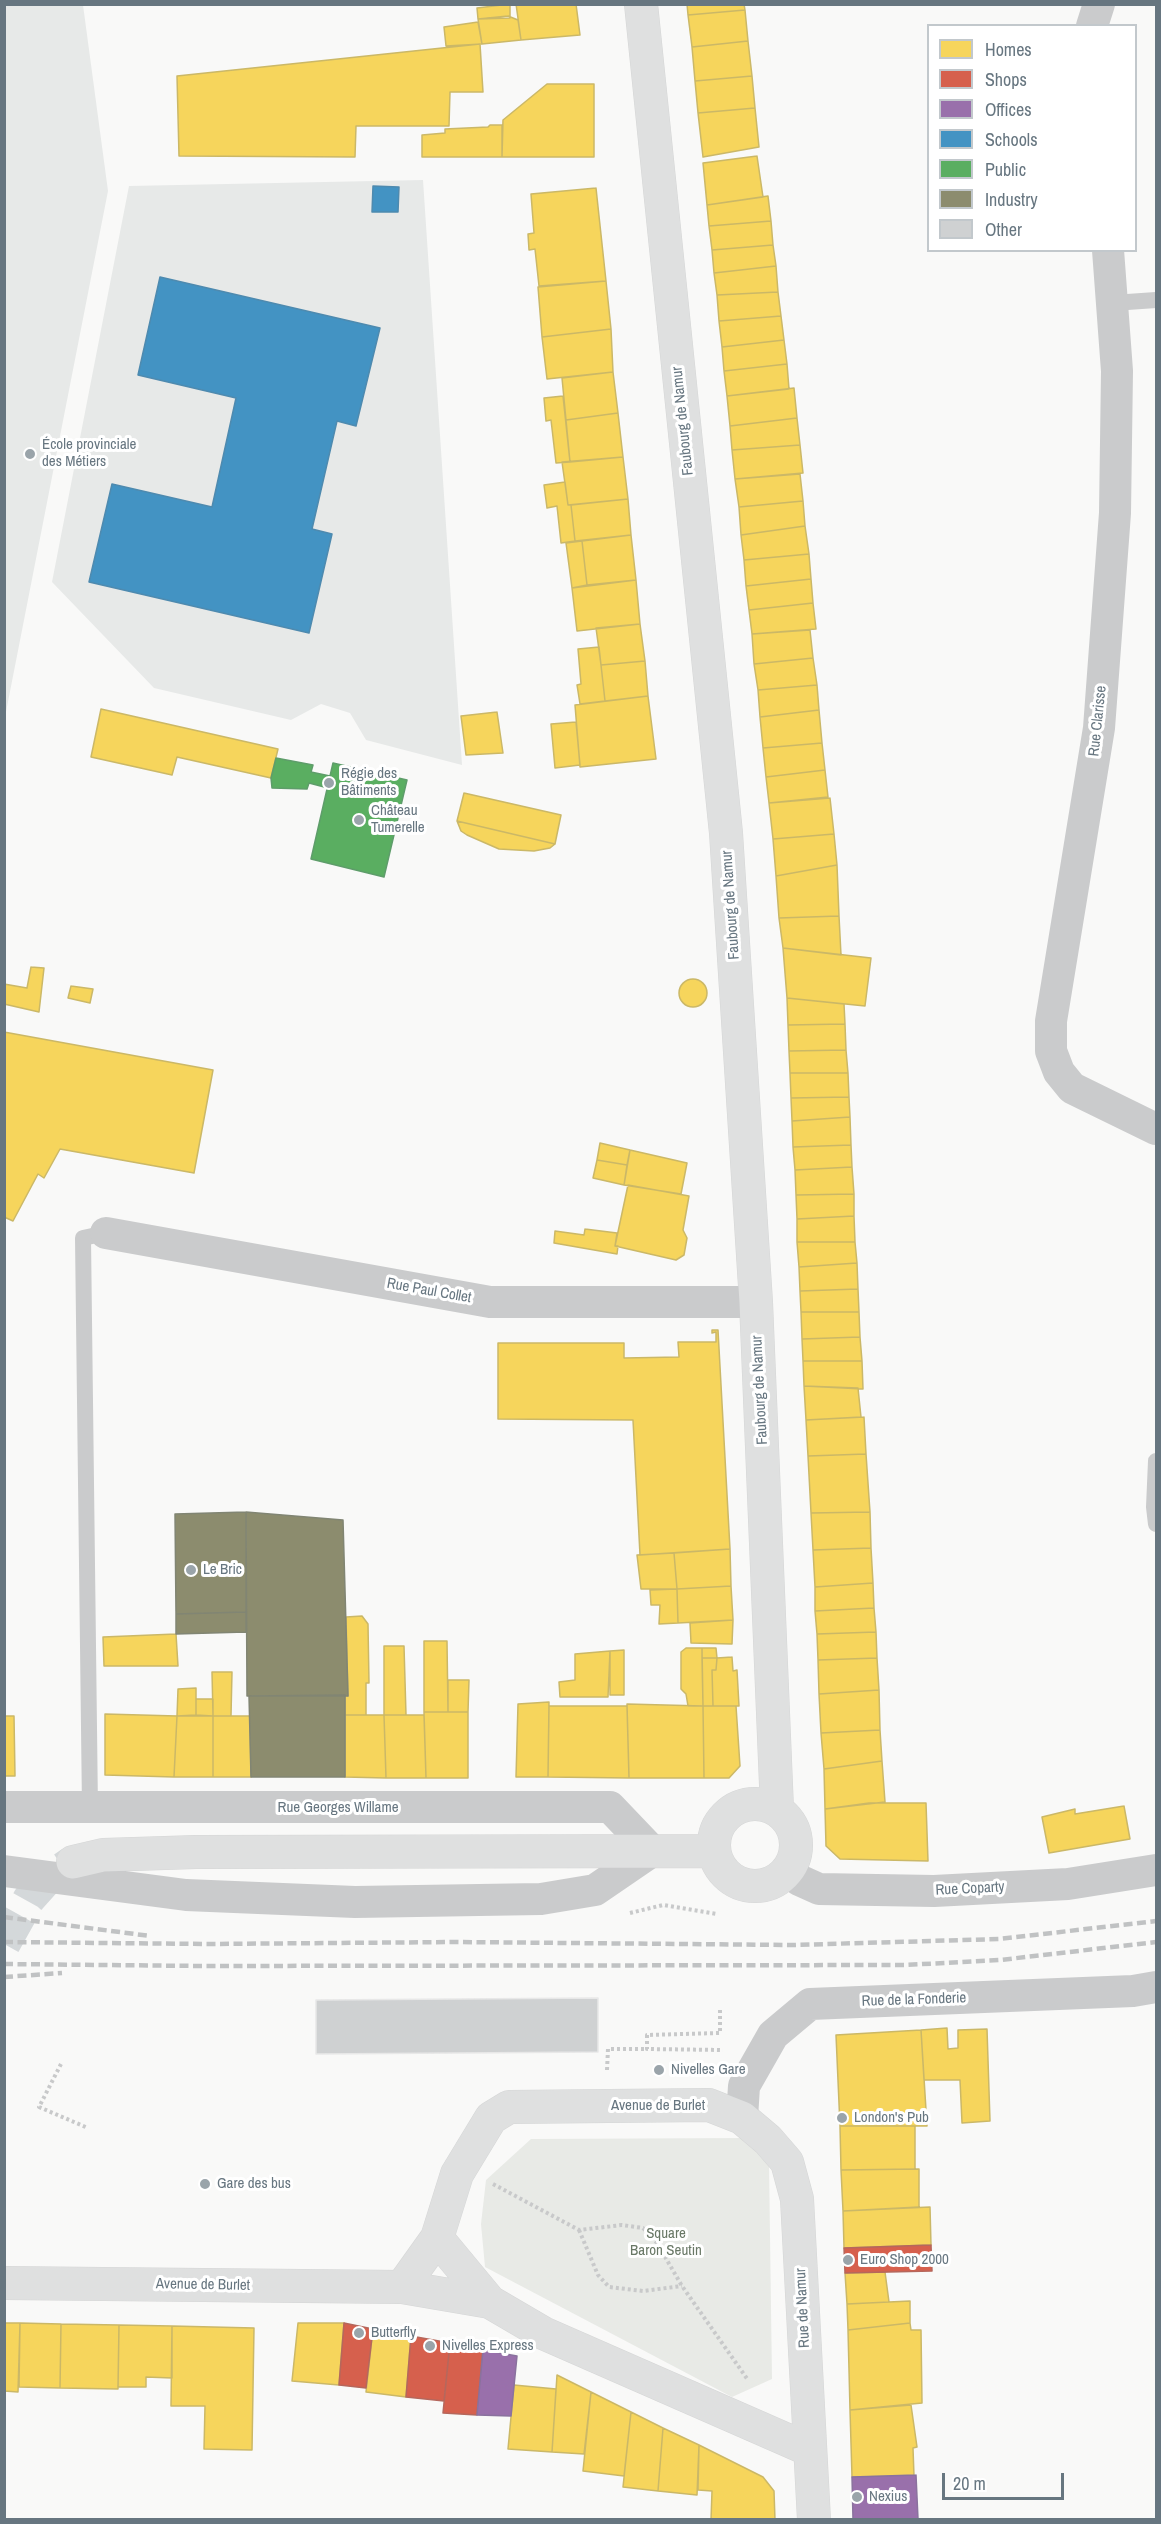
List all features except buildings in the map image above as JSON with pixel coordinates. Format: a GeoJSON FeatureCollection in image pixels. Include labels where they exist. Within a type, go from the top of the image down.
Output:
{"type":"FeatureCollection","features":[{"type":"Feature","properties":{"kind":"street","name":"Faubourg de Namur"},"geometry":{"type":"LineString","coordinates":[[641,4],[726,833],[756,1302],[777,1809]]}},
{"type":"Feature","properties":{"kind":"street"},"geometry":{"type":"LineString","coordinates":[[1093,24],[1099,4]]}},
{"type":"Feature","properties":{"kind":"street","name":"Rue Clarisse"},"geometry":{"type":"LineString","coordinates":[[1108,252],[1117,371],[1115,513],[1099,728],[1051,1021],[1051,1051],[1059,1072],[1072,1088],[1156,1129]]}},
{"type":"Feature","properties":{"kind":"street","name":"Rue Paul Collet"},"geometry":{"type":"LineString","coordinates":[[106,1233],[490,1302],[756,1302]]}},
{"type":"Feature","properties":{"kind":"street"},"geometry":{"type":"LineString","coordinates":[[753,1803],[777,1809],[789,1820],[796,1836],[796,1854],[788,1869],[774,1881],[756,1886],[738,1882],[723,1871],[714,1851],[716,1830],[731,1811],[753,1803]]}},
{"type":"Feature","properties":{"kind":"street","name":"Rue Georges Willame"},"geometry":{"type":"LineString","coordinates":[[4,1808],[610,1807],[652,1851]]}},
{"type":"Feature","properties":{"kind":"street"},"geometry":{"type":"LineString","coordinates":[[4,1871],[186,1896],[355,1902],[541,1899],[596,1890],[652,1851]]}},
{"type":"Feature","properties":{"kind":"street"},"geometry":{"type":"LineString","coordinates":[[73,1862],[104,1855],[186,1852],[714,1851]]}},
{"type":"Feature","properties":{"kind":"street","name":"Rue Coparty"},"geometry":{"type":"LineString","coordinates":[[788,1869],[799,1880],[819,1888],[934,1891],[1068,1884],[1156,1870]]}},
{"type":"Feature","properties":{"kind":"street","name":"Rue de la Fonderie"},"geometry":{"type":"LineString","coordinates":[[742,2118],[744,2086],[772,2035],[810,2004],[1121,1991],[1156,1987]]}},
{"type":"Feature","properties":{"kind":"street","name":"Avenue de Burlet"},"geometry":{"type":"LineString","coordinates":[[402,2287],[437,2238],[457,2174],[491,2118],[509,2107],[709,2105],[742,2118]]}},
{"type":"Feature","properties":{"kind":"street","name":"Rue de Namur"},"geometry":{"type":"LineString","coordinates":[[742,2118],[768,2140],[787,2162],[797,2199],[814,2520]]}},
{"type":"Feature","properties":{"kind":"street","name":"Avenue de Burlet"},"geometry":{"type":"LineString","coordinates":[[437,2238],[490,2302]]}},
{"type":"Feature","properties":{"kind":"street","name":"Avenue de Burlet"},"geometry":{"type":"LineString","coordinates":[[4,2283],[402,2287],[490,2302],[543,2332],[810,2450]]}},
{"type":"Feature","properties":{"kind":"lane"},"geometry":{"type":"LineString","coordinates":[[1113,303],[1156,300]]}},
{"type":"Feature","properties":{"kind":"lane"},"geometry":{"type":"LineString","coordinates":[[90,1809],[83,1238],[106,1233]]}},
{"type":"Feature","properties":{"kind":"lane"},"geometry":{"type":"LineString","coordinates":[[1156,1461],[1154,1507],[1156,1524]]}},
{"type":"Feature","properties":{"kind":"path"},"geometry":{"type":"LineString","coordinates":[[631,1913],[663,1905],[717,1914]]}},
{"type":"Feature","properties":{"kind":"path"},"geometry":{"type":"LineString","coordinates":[[647,2049],[648,2035],[720,2033],[720,2010]]}},
{"type":"Feature","properties":{"kind":"path"},"geometry":{"type":"LineString","coordinates":[[608,2049],[729,2050],[755,2067]]}},
{"type":"Feature","properties":{"kind":"path"},"geometry":{"type":"LineString","coordinates":[[62,2064],[39,2107],[88,2128]]}},
{"type":"Feature","properties":{"kind":"path"},"geometry":{"type":"LineString","coordinates":[[489,2182],[579,2230],[622,2225],[643,2228],[657,2243],[682,2286],[752,2386]]}},
{"type":"Feature","properties":{"kind":"path"},"geometry":{"type":"LineString","coordinates":[[579,2230],[598,2275],[609,2287],[643,2291],[682,2286]]}},
{"type":"Feature","properties":{"kind":"shaded area","name":"École provinciale des Métiers"},"geometry":{"type":"Polygon","coordinates":[[[5,4],[83,5],[108,191],[5,717],[5,4]]]}},
{"type":"Feature","properties":{"kind":"shaded area"},"geometry":{"type":"Polygon","coordinates":[[[423,180],[462,765],[366,740],[350,713],[321,704],[291,720],[154,688],[52,582],[129,186],[423,180]]]}},
{"type":"Feature","properties":{"kind":"green space","name":"Square Baron Seutin"},"geometry":{"type":"Polygon","coordinates":[[[746,2138],[769,2164],[772,2379],[732,2397],[485,2267],[481,2224],[486,2180],[531,2139],[746,2138]]]}},
{"type":"Feature","properties":{"kind":"tunnel"},"geometry":{"type":"LineString","coordinates":[[4,1944],[29,1899],[46,1880],[71,1863]]}},
{"type":"Feature","properties":{"kind":"railway"},"geometry":{"type":"LineString","coordinates":[[4,1917],[150,1936]]}},
{"type":"Feature","properties":{"kind":"railway"},"geometry":{"type":"LineString","coordinates":[[4,1942],[794,1945],[999,1939],[1156,1921]]}},
{"type":"Feature","properties":{"kind":"railway"},"geometry":{"type":"LineString","coordinates":[[4,1964],[905,1965],[1000,1960],[1156,1942]]}},
{"type":"Feature","properties":{"kind":"railway"},"geometry":{"type":"LineString","coordinates":[[4,1977],[62,1973]]}},
{"type":"Feature","properties":{"kind":"place","name":"École provinciale des Métiers"},"geometry":{"type":"Point","coordinates":[30,454]}},
{"type":"Feature","properties":{"kind":"place","name":"Régie des Bâtiments"},"geometry":{"type":"Point","coordinates":[329,783]}},
{"type":"Feature","properties":{"kind":"place","name":"Château Tumerelle"},"geometry":{"type":"Point","coordinates":[359,820]}},
{"type":"Feature","properties":{"kind":"place","name":"Le Bric"},"geometry":{"type":"Point","coordinates":[191,1570]}},
{"type":"Feature","properties":{"kind":"place","name":"Nivelles Gare"},"geometry":{"type":"Point","coordinates":[659,2070]}},
{"type":"Feature","properties":{"kind":"place","name":"London's Pub"},"geometry":{"type":"Point","coordinates":[842,2118]}},
{"type":"Feature","properties":{"kind":"place","name":"Gare des bus"},"geometry":{"type":"Point","coordinates":[205,2184]}},
{"type":"Feature","properties":{"kind":"place","name":"Euro Shop 2000"},"geometry":{"type":"Point","coordinates":[848,2260]}},
{"type":"Feature","properties":{"kind":"place","name":"Butterfly"},"geometry":{"type":"Point","coordinates":[359,2333]}},
{"type":"Feature","properties":{"kind":"place","name":"Nivelles Express"},"geometry":{"type":"Point","coordinates":[430,2346]}},
{"type":"Feature","properties":{"kind":"place","name":"Nexius"},"geometry":{"type":"Point","coordinates":[857,2497]}}]}
